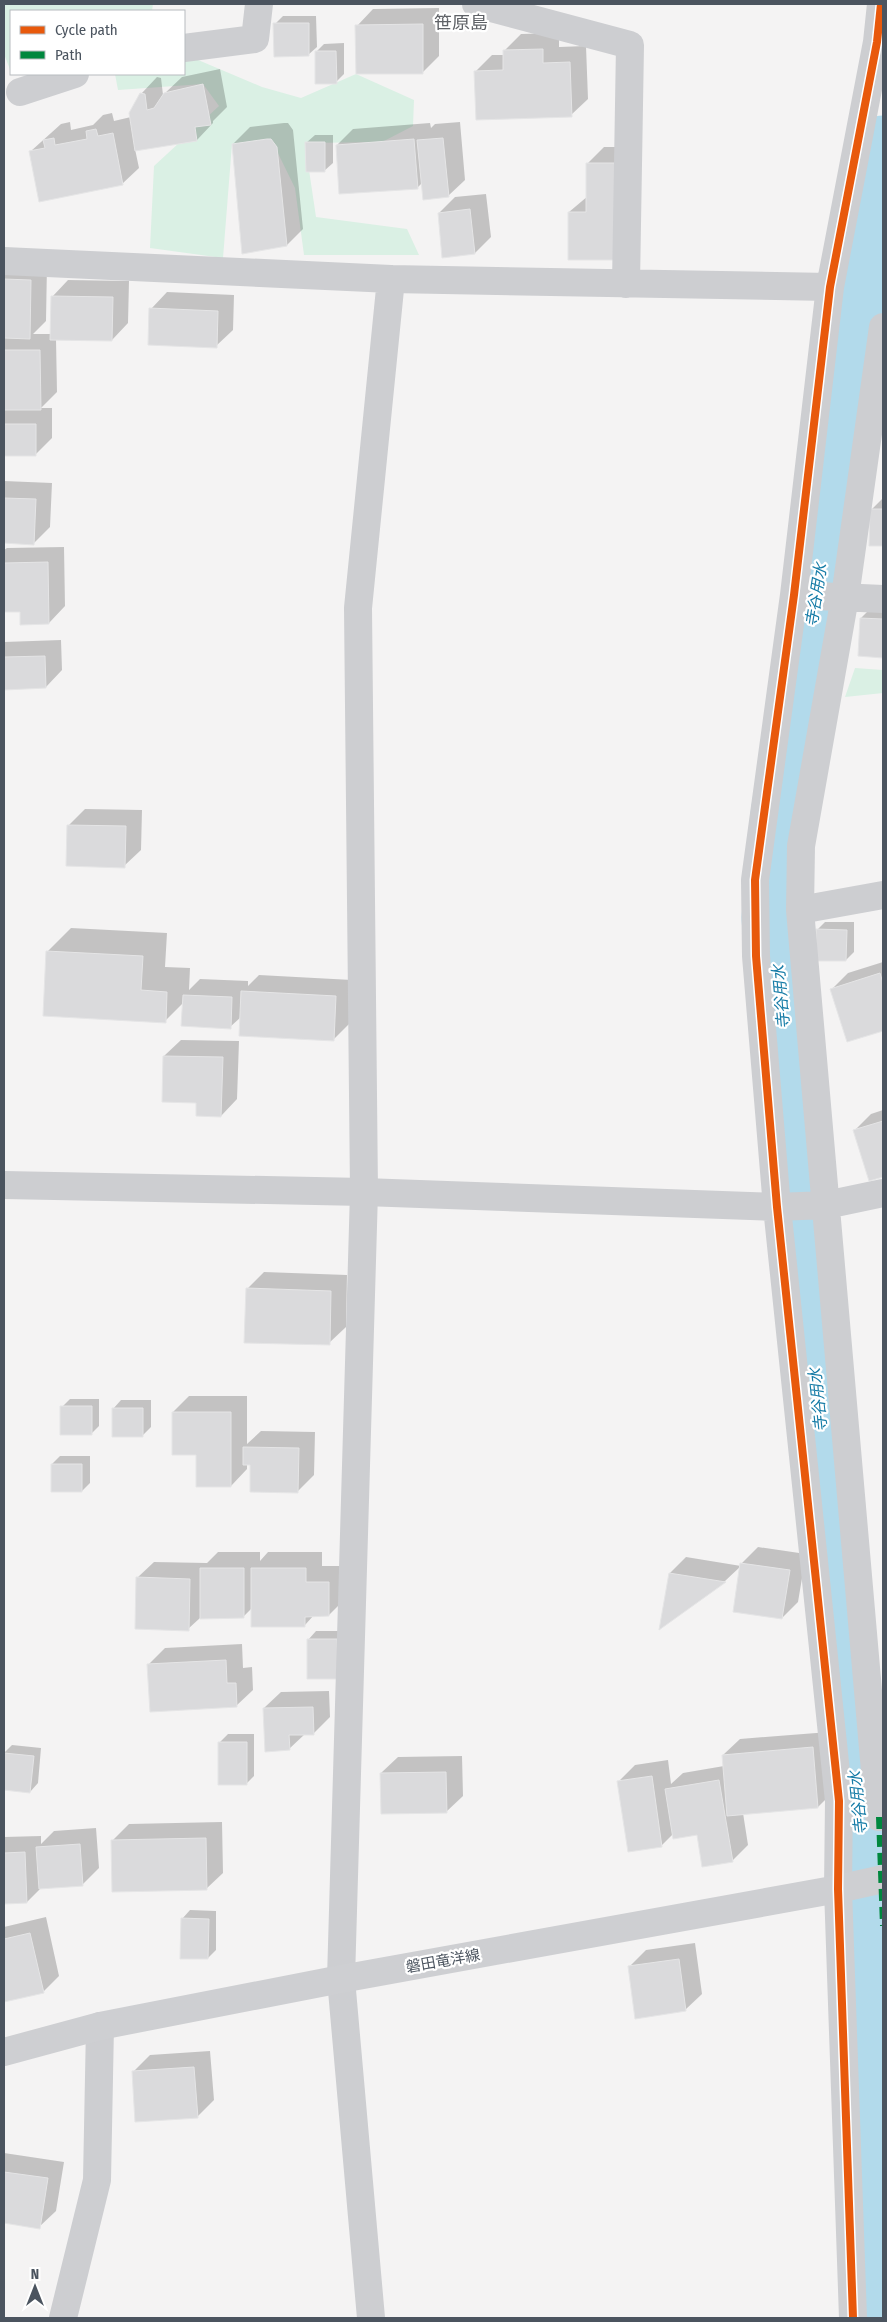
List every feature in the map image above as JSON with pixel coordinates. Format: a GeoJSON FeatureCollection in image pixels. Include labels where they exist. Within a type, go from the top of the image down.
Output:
{"type":"FeatureCollection","features":[{"type":"Feature","properties":{"kind":"main road","name":"磐田竜洋線"},"geometry":{"type":"LineString","coordinates":[[4,2052],[100,2026],[341,1979],[838,1889],[883,1879]]}},
{"type":"Feature","properties":{"kind":"main road"},"geometry":{"type":"LineString","coordinates":[[838,1889],[853,2318]]}},
{"type":"Feature","properties":{"kind":"street"},"geometry":{"type":"LineString","coordinates":[[185,48],[255,39],[258,4]]}},
{"type":"Feature","properties":{"kind":"street"},"geometry":{"type":"LineString","coordinates":[[476,4],[630,45],[626,284]]}},
{"type":"Feature","properties":{"kind":"street"},"geometry":{"type":"LineString","coordinates":[[838,1889],[839,1801],[777,1207],[756,956],[755,880],[794,595],[830,286],[880,43],[881,4]]}},
{"type":"Feature","properties":{"kind":"street"},"geometry":{"type":"LineString","coordinates":[[20,92],[72,75]]}},
{"type":"Feature","properties":{"kind":"street"},"geometry":{"type":"LineString","coordinates":[[4,261],[391,279],[830,286]]}},
{"type":"Feature","properties":{"kind":"street"},"geometry":{"type":"LineString","coordinates":[[371,2318],[341,1979],[364,1192],[358,608],[391,279]]}},
{"type":"Feature","properties":{"kind":"street"},"geometry":{"type":"LineString","coordinates":[[879,1818],[800,910],[801,846],[845,597],[883,328]]}},
{"type":"Feature","properties":{"kind":"street"},"geometry":{"type":"LineString","coordinates":[[794,595],[883,599]]}},
{"type":"Feature","properties":{"kind":"street"},"geometry":{"type":"LineString","coordinates":[[800,910],[883,895]]}},
{"type":"Feature","properties":{"kind":"street"},"geometry":{"type":"LineString","coordinates":[[4,1185],[364,1192],[777,1207],[826,1205],[883,1193]]}},
{"type":"Feature","properties":{"kind":"street"},"geometry":{"type":"LineString","coordinates":[[64,2318],[96,2180],[100,2026]]}},
{"type":"Feature","properties":{"kind":"green space"},"geometry":{"type":"Polygon","coordinates":[[[6,4],[153,4],[152,10],[10,10],[10,69],[4,54],[4,6],[6,4]]]}},
{"type":"Feature","properties":{"kind":"green space"},"geometry":{"type":"Polygon","coordinates":[[[185,54],[262,87],[301,98],[356,74],[414,100],[413,126],[382,142],[305,143],[316,217],[407,229],[419,255],[304,255],[295,188],[271,139],[232,144],[223,258],[150,248],[154,166],[219,106],[203,84],[118,90],[115,75],[185,75],[185,54]]]}},
{"type":"Feature","properties":{"kind":"green space"},"geometry":{"type":"Polygon","coordinates":[[[855,668],[883,670],[883,693],[845,697],[855,668]]]}},
{"type":"Feature","properties":{"kind":"building"},"geometry":{"type":"Polygon","coordinates":[[[273,23],[309,23],[309,56],[274,57],[273,23]]]}},
{"type":"Feature","properties":{"kind":"building"},"geometry":{"type":"Polygon","coordinates":[[[423,24],[423,74],[356,74],[355,25],[423,24]]]}},
{"type":"Feature","properties":{"kind":"building"},"geometry":{"type":"Polygon","coordinates":[[[543,49],[543,63],[570,62],[572,117],[476,120],[474,71],[503,70],[503,50],[543,49]]]}},
{"type":"Feature","properties":{"kind":"building"},"geometry":{"type":"Polygon","coordinates":[[[315,51],[336,51],[337,84],[315,84],[315,51]]]}},
{"type":"Feature","properties":{"kind":"building"},"geometry":{"type":"Polygon","coordinates":[[[203,84],[211,125],[195,127],[197,141],[135,151],[129,113],[140,93],[145,94],[147,110],[154,108],[164,93],[203,84]]]}},
{"type":"Feature","properties":{"kind":"building"},"geometry":{"type":"Polygon","coordinates":[[[96,129],[98,136],[113,133],[123,185],[39,202],[29,151],[45,148],[43,140],[54,138],[55,145],[87,139],[86,131],[96,129]]]}},
{"type":"Feature","properties":{"kind":"building"},"geometry":{"type":"Polygon","coordinates":[[[443,138],[449,197],[423,200],[417,140],[443,138]]]}},
{"type":"Feature","properties":{"kind":"building"},"geometry":{"type":"Polygon","coordinates":[[[271,139],[277,147],[287,246],[242,254],[232,144],[271,139]]]}},
{"type":"Feature","properties":{"kind":"building"},"geometry":{"type":"Polygon","coordinates":[[[414,139],[418,189],[339,194],[336,145],[414,139]]]}},
{"type":"Feature","properties":{"kind":"building"},"geometry":{"type":"Polygon","coordinates":[[[305,142],[325,142],[325,172],[306,172],[305,142]]]}},
{"type":"Feature","properties":{"kind":"building"},"geometry":{"type":"Polygon","coordinates":[[[586,163],[617,163],[617,260],[568,260],[568,212],[586,212],[586,163]]]}},
{"type":"Feature","properties":{"kind":"building"},"geometry":{"type":"Polygon","coordinates":[[[470,209],[475,254],[442,258],[438,213],[470,209]]]}},
{"type":"Feature","properties":{"kind":"building"},"geometry":{"type":"Polygon","coordinates":[[[4,279],[31,280],[30,339],[4,338],[4,279]]]}},
{"type":"Feature","properties":{"kind":"building"},"geometry":{"type":"Polygon","coordinates":[[[51,296],[113,297],[112,341],[50,340],[51,296]]]}},
{"type":"Feature","properties":{"kind":"building"},"geometry":{"type":"Polygon","coordinates":[[[149,308],[218,311],[217,348],[148,345],[149,308]]]}},
{"type":"Feature","properties":{"kind":"building"},"geometry":{"type":"Polygon","coordinates":[[[4,350],[40,350],[41,410],[4,410],[4,350]]]}},
{"type":"Feature","properties":{"kind":"building"},"geometry":{"type":"Polygon","coordinates":[[[4,424],[36,424],[36,456],[4,456],[4,424]]]}},
{"type":"Feature","properties":{"kind":"building"},"geometry":{"type":"Polygon","coordinates":[[[4,498],[36,499],[34,545],[4,543],[4,498]]]}},
{"type":"Feature","properties":{"kind":"building"},"geometry":{"type":"Polygon","coordinates":[[[870,509],[883,509],[883,546],[869,546],[870,509]]]}},
{"type":"Feature","properties":{"kind":"building"},"geometry":{"type":"Polygon","coordinates":[[[48,562],[49,624],[20,625],[20,612],[4,612],[4,563],[48,562]]]}},
{"type":"Feature","properties":{"kind":"building"},"geometry":{"type":"Polygon","coordinates":[[[860,618],[883,619],[883,658],[858,656],[860,618]]]}},
{"type":"Feature","properties":{"kind":"building"},"geometry":{"type":"Polygon","coordinates":[[[45,656],[46,688],[4,690],[4,657],[45,656]]]}},
{"type":"Feature","properties":{"kind":"building"},"geometry":{"type":"Polygon","coordinates":[[[67,825],[126,826],[125,868],[66,866],[67,825]]]}},
{"type":"Feature","properties":{"kind":"building"},"geometry":{"type":"Polygon","coordinates":[[[816,929],[847,930],[846,961],[816,961],[816,929]]]}},
{"type":"Feature","properties":{"kind":"building"},"geometry":{"type":"Polygon","coordinates":[[[46,951],[143,956],[141,990],[167,992],[166,1023],[43,1016],[46,951]]]}},
{"type":"Feature","properties":{"kind":"building"},"geometry":{"type":"Polygon","coordinates":[[[880,973],[883,983],[883,1031],[847,1042],[830,989],[880,973]]]}},
{"type":"Feature","properties":{"kind":"building"},"geometry":{"type":"Polygon","coordinates":[[[241,991],[336,996],[334,1041],[239,1036],[241,991]]]}},
{"type":"Feature","properties":{"kind":"building"},"geometry":{"type":"Polygon","coordinates":[[[183,995],[232,997],[231,1029],[181,1026],[183,995]]]}},
{"type":"Feature","properties":{"kind":"building"},"geometry":{"type":"Polygon","coordinates":[[[163,1056],[223,1057],[221,1117],[196,1116],[196,1103],[162,1102],[163,1056]]]}},
{"type":"Feature","properties":{"kind":"building"},"geometry":{"type":"Polygon","coordinates":[[[883,1121],[883,1177],[869,1181],[853,1130],[883,1121]]]}},
{"type":"Feature","properties":{"kind":"building"},"geometry":{"type":"Polygon","coordinates":[[[246,1288],[331,1291],[330,1345],[244,1343],[246,1288]]]}},
{"type":"Feature","properties":{"kind":"building"},"geometry":{"type":"Polygon","coordinates":[[[60,1406],[92,1406],[92,1435],[60,1435],[60,1406]]]}},
{"type":"Feature","properties":{"kind":"building"},"geometry":{"type":"Polygon","coordinates":[[[112,1408],[143,1408],[143,1437],[112,1437],[112,1408]]]}},
{"type":"Feature","properties":{"kind":"building"},"geometry":{"type":"Polygon","coordinates":[[[172,1412],[231,1412],[231,1487],[196,1487],[196,1455],[172,1455],[172,1412]]]}},
{"type":"Feature","properties":{"kind":"building"},"geometry":{"type":"Polygon","coordinates":[[[243,1447],[299,1448],[298,1493],[250,1492],[250,1465],[243,1465],[243,1447]]]}},
{"type":"Feature","properties":{"kind":"building"},"geometry":{"type":"Polygon","coordinates":[[[51,1464],[82,1464],[82,1492],[51,1492],[51,1464]]]}},
{"type":"Feature","properties":{"kind":"building"},"geometry":{"type":"Polygon","coordinates":[[[740,1563],[790,1570],[782,1619],[733,1612],[740,1563]]]}},
{"type":"Feature","properties":{"kind":"building"},"geometry":{"type":"Polygon","coordinates":[[[200,1568],[244,1568],[244,1618],[200,1619],[200,1568]]]}},
{"type":"Feature","properties":{"kind":"building"},"geometry":{"type":"Polygon","coordinates":[[[251,1568],[306,1568],[306,1582],[329,1582],[329,1616],[305,1617],[305,1627],[251,1627],[251,1568]]]}},
{"type":"Feature","properties":{"kind":"building"},"geometry":{"type":"Polygon","coordinates":[[[669,1573],[726,1582],[659,1630],[669,1573]]]}},
{"type":"Feature","properties":{"kind":"building"},"geometry":{"type":"Polygon","coordinates":[[[136,1577],[190,1579],[189,1631],[135,1629],[136,1577]]]}},
{"type":"Feature","properties":{"kind":"building"},"geometry":{"type":"Polygon","coordinates":[[[307,1639],[337,1639],[338,1679],[307,1679],[307,1639]]]}},
{"type":"Feature","properties":{"kind":"building"},"geometry":{"type":"Polygon","coordinates":[[[226,1660],[227,1683],[236,1683],[237,1707],[150,1712],[147,1664],[226,1660]]]}},
{"type":"Feature","properties":{"kind":"building"},"geometry":{"type":"Polygon","coordinates":[[[313,1707],[314,1735],[289,1735],[290,1750],[265,1752],[263,1708],[313,1707]]]}},
{"type":"Feature","properties":{"kind":"building"},"geometry":{"type":"Polygon","coordinates":[[[218,1742],[247,1742],[247,1785],[218,1785],[218,1742]]]}},
{"type":"Feature","properties":{"kind":"building"},"geometry":{"type":"Polygon","coordinates":[[[813,1747],[818,1808],[727,1816],[722,1755],[813,1747]]]}},
{"type":"Feature","properties":{"kind":"building"},"geometry":{"type":"Polygon","coordinates":[[[4,1753],[34,1756],[30,1793],[4,1790],[4,1753]]]}},
{"type":"Feature","properties":{"kind":"building"},"geometry":{"type":"Polygon","coordinates":[[[446,1772],[447,1813],[381,1814],[380,1773],[446,1772]]]}},
{"type":"Feature","properties":{"kind":"building"},"geometry":{"type":"Polygon","coordinates":[[[652,1776],[662,1847],[628,1852],[617,1781],[652,1776]]]}},
{"type":"Feature","properties":{"kind":"building"},"geometry":{"type":"Polygon","coordinates":[[[719,1780],[733,1862],[702,1867],[697,1835],[673,1839],[665,1789],[719,1780]]]}},
{"type":"Feature","properties":{"kind":"building"},"geometry":{"type":"Polygon","coordinates":[[[206,1838],[207,1890],[112,1892],[111,1840],[206,1838]]]}},
{"type":"Feature","properties":{"kind":"building"},"geometry":{"type":"Polygon","coordinates":[[[80,1844],[83,1886],[39,1889],[36,1847],[80,1844]]]}},
{"type":"Feature","properties":{"kind":"building"},"geometry":{"type":"Polygon","coordinates":[[[25,1852],[27,1903],[4,1904],[4,1853],[25,1852]]]}},
{"type":"Feature","properties":{"kind":"building"},"geometry":{"type":"Polygon","coordinates":[[[181,1918],[209,1919],[208,1959],[180,1959],[181,1918]]]}},
{"type":"Feature","properties":{"kind":"building"},"geometry":{"type":"Polygon","coordinates":[[[30,1933],[44,1993],[4,2002],[4,1939],[30,1933]]]}},
{"type":"Feature","properties":{"kind":"building"},"geometry":{"type":"Polygon","coordinates":[[[679,1959],[686,2011],[635,2019],[628,1966],[679,1959]]]}},
{"type":"Feature","properties":{"kind":"building"},"geometry":{"type":"Polygon","coordinates":[[[194,2067],[198,2118],[135,2122],[132,2071],[194,2067]]]}},
{"type":"Feature","properties":{"kind":"building"},"geometry":{"type":"Polygon","coordinates":[[[4,2172],[48,2178],[40,2229],[4,2223],[4,2172]]]}},
{"type":"Feature","properties":{"kind":"waterway","name":"寺谷用水"},"geometry":{"type":"LineString","coordinates":[[863,1849],[794,1158],[774,918],[783,815],[883,148]]}},
{"type":"Feature","properties":{"kind":"waterway","name":"寺谷用水"},"geometry":{"type":"LineString","coordinates":[[869,1920],[881,2318]]}},
{"type":"Feature","properties":{"kind":"marked path"},"geometry":{"type":"LineString","coordinates":[[879,1817],[883,1926]]}},
{"type":"Feature","properties":{"kind":"cycle path"},"geometry":{"type":"LineString","coordinates":[[853,2318],[838,1889],[839,1801],[777,1207],[756,956],[755,880],[794,595],[830,287],[877,42],[881,4]]}},
{"type":"Feature","properties":{"kind":"district","name":"笹原島"},"geometry":{"type":"Point","coordinates":[461,23]}}]}
